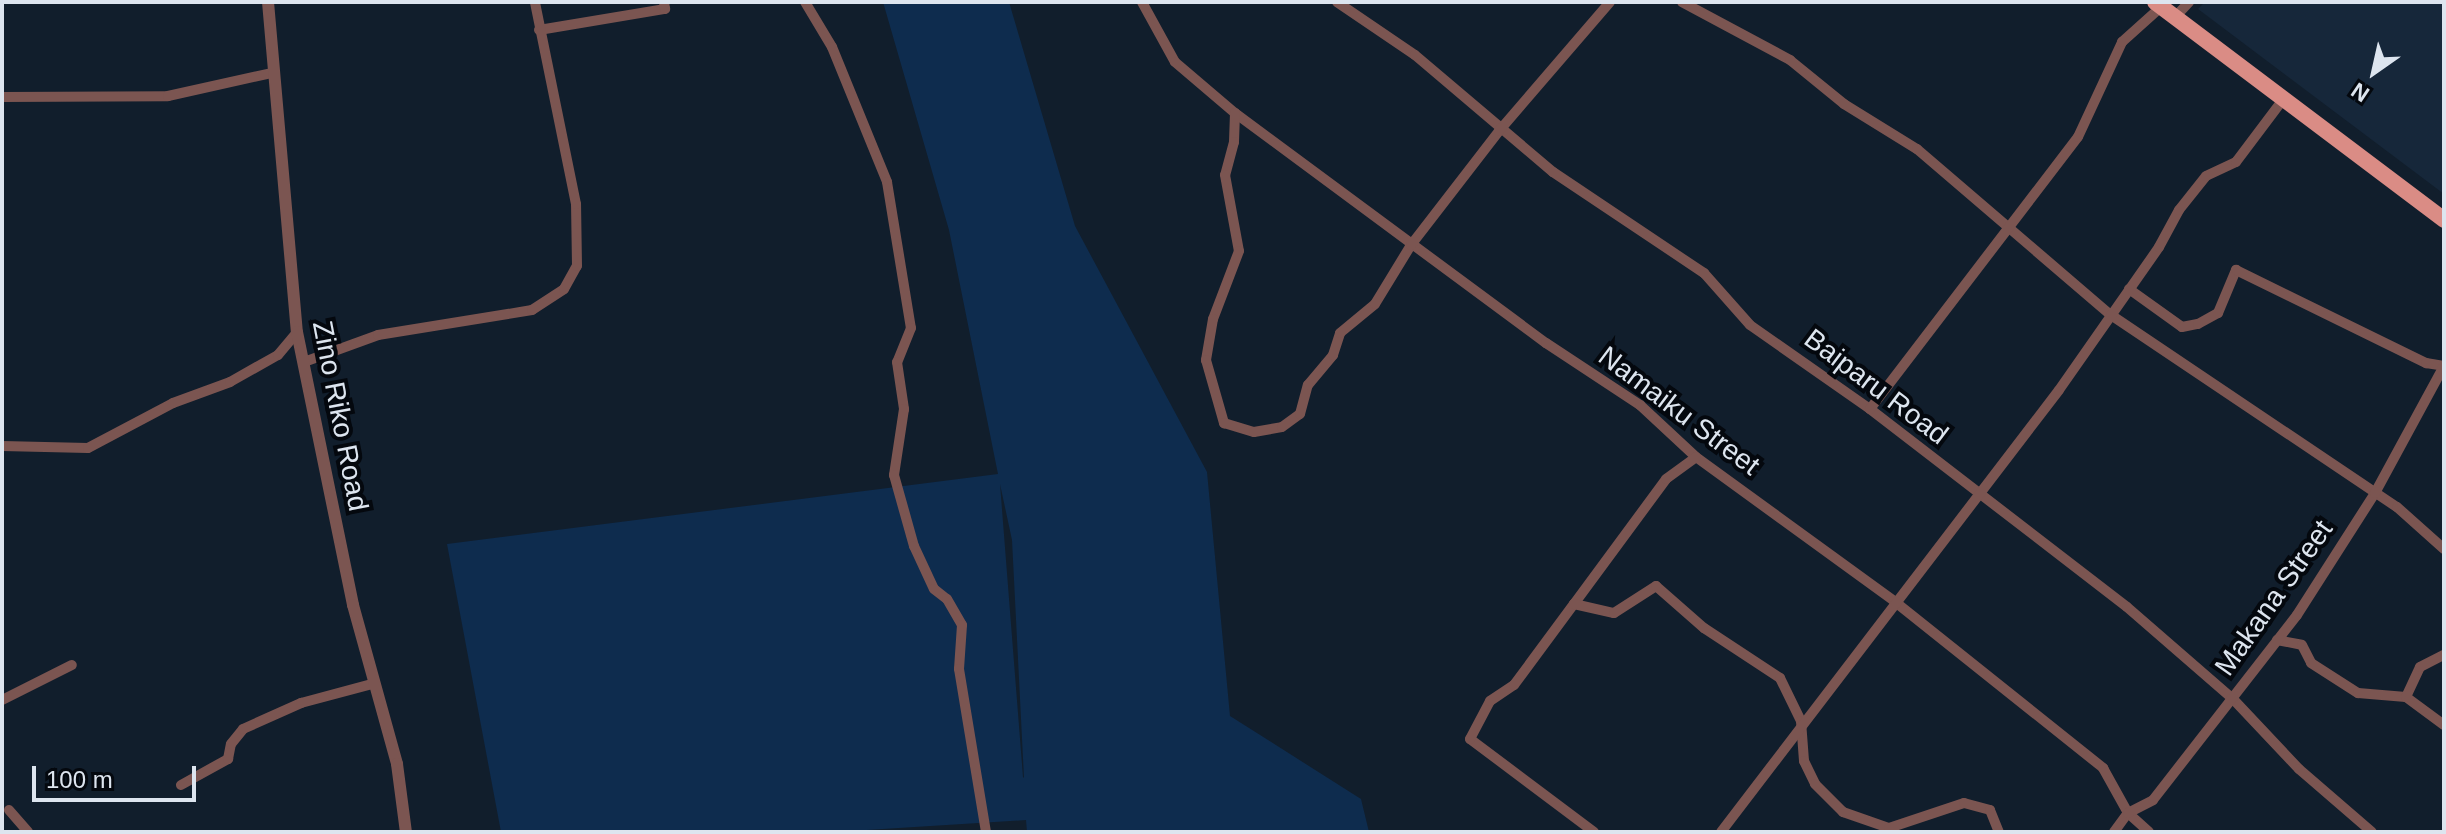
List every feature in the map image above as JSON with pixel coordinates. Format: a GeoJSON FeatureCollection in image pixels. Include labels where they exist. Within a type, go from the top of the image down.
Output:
{"type":"FeatureCollection","features":[{"type":"Feature","properties":{"kind":"main road"},"geometry":{"type":"LineString","coordinates":[[2164,8],[2282,101],[2444,220]]}},
{"type":"Feature","properties":{"kind":"street","name":"Zino Riko Road"},"geometry":{"type":"LineString","coordinates":[[268,2],[297,332],[372,684],[397,764],[406,832]]}},
{"type":"Feature","properties":{"kind":"street"},"geometry":{"type":"LineString","coordinates":[[304,362],[378,335],[532,310],[564,289],[577,266],[576,204],[535,2]]}},
{"type":"Feature","properties":{"kind":"street"},"geometry":{"type":"LineString","coordinates":[[539,30],[665,9],[664,2]]}},
{"type":"Feature","properties":{"kind":"street"},"geometry":{"type":"LineString","coordinates":[[805,2],[832,47],[887,182],[911,328],[897,362],[904,409],[894,475],[914,546],[934,589],[962,625],[959,669],[986,832]]}},
{"type":"Feature","properties":{"kind":"street","name":"Namaiku Street"},"geometry":{"type":"LineString","coordinates":[[1142,2],[1175,62],[1235,113],[1411,245],[1640,405],[1696,457],[1894,601],[2103,768],[2128,813],[2149,832]]}},
{"type":"Feature","properties":{"kind":"street","name":"Baiparu Road"},"geometry":{"type":"LineString","coordinates":[[1337,2],[1415,55],[1499,131],[1704,273],[1750,325],[1870,409],[2127,607],[2233,699],[2299,769],[2372,832]]}},
{"type":"Feature","properties":{"kind":"street"},"geometry":{"type":"LineString","coordinates":[[1235,113],[1234,142],[1225,175],[1239,251],[1213,319],[1206,360],[1224,423],[1254,432],[1282,427],[1300,414],[1308,385],[1333,355],[1340,333],[1375,304],[1411,245],[1499,131],[1610,2]]}},
{"type":"Feature","properties":{"kind":"street"},"geometry":{"type":"LineString","coordinates":[[1682,2],[1790,60],[1844,104],[1917,149],[2111,315],[2375,493],[2444,549]]}},
{"type":"Feature","properties":{"kind":"street"},"geometry":{"type":"LineString","coordinates":[[1870,409],[2012,228],[2078,137],[2122,42],[2164,8],[2189,2]]}},
{"type":"Feature","properties":{"kind":"street"},"geometry":{"type":"LineString","coordinates":[[2,97],[168,96],[272,73]]}},
{"type":"Feature","properties":{"kind":"street"},"geometry":{"type":"LineString","coordinates":[[1721,832],[1801,721],[2111,315],[2206,176],[2236,162],[2282,101]]}},
{"type":"Feature","properties":{"kind":"street"},"geometry":{"type":"LineString","coordinates":[[2129,289],[2182,327],[2198,324],[2218,313],[2236,270],[2426,363],[2444,366]]}},
{"type":"Feature","properties":{"kind":"street"},"geometry":{"type":"LineString","coordinates":[[2,446],[88,448],[173,403],[230,382],[278,355],[297,332]]}},
{"type":"Feature","properties":{"kind":"street","name":"Makana Street"},"geometry":{"type":"LineString","coordinates":[[2114,832],[2128,813],[2153,800],[2277,640],[2375,493],[2444,366]]}},
{"type":"Feature","properties":{"kind":"street"},"geometry":{"type":"LineString","coordinates":[[1594,832],[1470,739],[1490,701],[1514,685],[1666,479],[1696,457]]}},
{"type":"Feature","properties":{"kind":"street"},"geometry":{"type":"LineString","coordinates":[[1574,604],[1614,613],[1656,586],[1685,611],[1780,678],[1801,721],[1804,761],[1815,784],[1843,812],[1889,828],[1964,803],[1990,810],[1999,832]]}},
{"type":"Feature","properties":{"kind":"street"},"geometry":{"type":"LineString","coordinates":[[2277,640],[2302,645],[2311,663],[2358,693],[2406,697],[2444,725]]}},
{"type":"Feature","properties":{"kind":"street"},"geometry":{"type":"LineString","coordinates":[[2406,697],[2420,667],[2444,655]]}},
{"type":"Feature","properties":{"kind":"street"},"geometry":{"type":"LineString","coordinates":[[2,700],[72,665]]}},
{"type":"Feature","properties":{"kind":"street"},"geometry":{"type":"LineString","coordinates":[[181,785],[228,759],[231,744],[243,729],[301,703],[372,684]]}},
{"type":"Feature","properties":{"kind":"street"},"geometry":{"type":"LineString","coordinates":[[9,810],[28,832]]}},
{"type":"Feature","properties":{"kind":"shaded area"},"geometry":{"type":"Polygon","coordinates":[[[883,2],[1009,2],[1075,226],[1207,472],[1230,716],[1361,799],[1369,832],[1027,832],[1026,820],[835,832],[501,832],[447,544],[998,474],[949,230],[883,2]],[[1000,484],[1024,778],[1012,540],[1000,484]]]}},
{"type":"Feature","properties":{"kind":"shaded area"},"geometry":{"type":"Polygon","coordinates":[[[2205,2],[2444,2],[2444,194],[2198,9],[2205,2]]]}}]}
